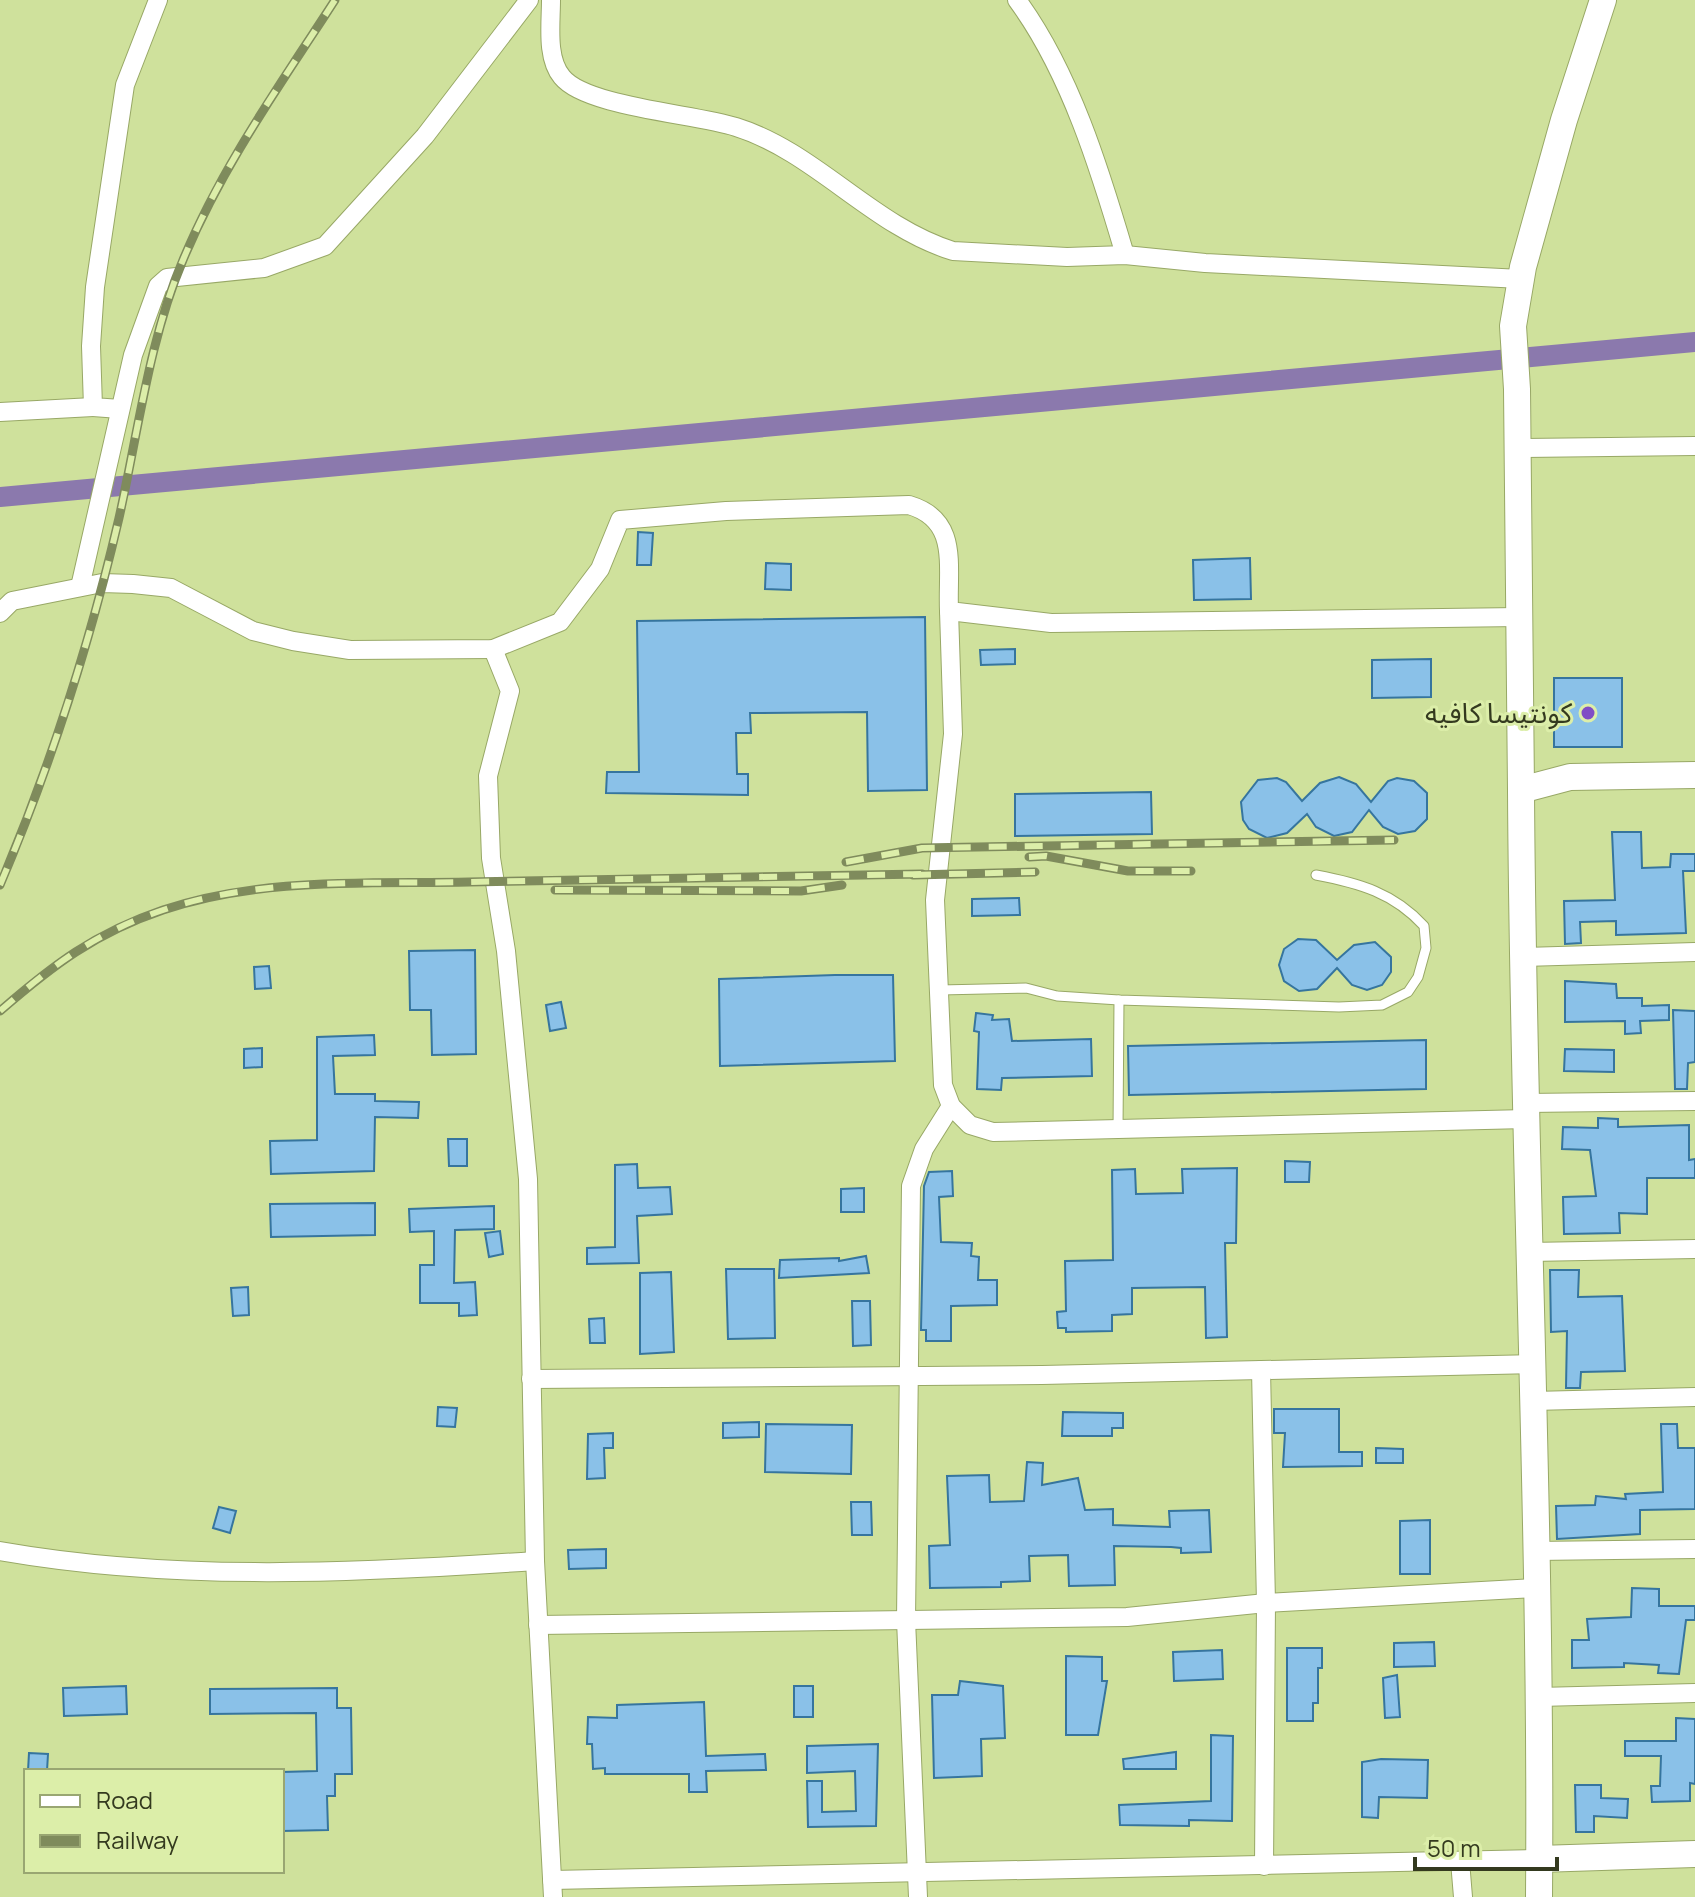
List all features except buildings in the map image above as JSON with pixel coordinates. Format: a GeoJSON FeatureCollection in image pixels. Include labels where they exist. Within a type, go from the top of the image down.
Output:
{"type":"FeatureCollection","features":[{"type":"Feature","properties":{"kind":"main road"},"geometry":{"type":"LineString","coordinates":[[1539,1897],[1539,1697],[1521,957],[1518,448],[1513,326],[1521,279],[1564,120],[1603,0]]}},
{"type":"Feature","properties":{"kind":"main road"},"geometry":{"type":"LineString","coordinates":[[1521,790],[1570,777],[1695,775]]}},
{"type":"Feature","properties":{"kind":"main road"},"geometry":{"type":"LineString","coordinates":[[1539,1859],[1695,1854]]}},
{"type":"Feature","properties":{"kind":"street"},"geometry":{"type":"LineString","coordinates":[[93,407],[91,346],[95,287],[125,85],[158,0]]}},
{"type":"Feature","properties":{"kind":"street"},"geometry":{"type":"LineString","coordinates":[[80,587],[98,519],[133,355],[158,286],[167,278],[264,268],[325,246],[425,136],[529,0]]}},
{"type":"Feature","properties":{"kind":"street"},"geometry":{"type":"LineString","coordinates":[[551,0],[553,59],[562,78],[590,95],[696,115],[773,141],[851,195],[944,248],[978,255],[1125,255],[1237,265],[1521,279]]}},
{"type":"Feature","properties":{"kind":"street"},"geometry":{"type":"LineString","coordinates":[[1017,0],[1072,100],[1099,169],[1125,255]]}},
{"type":"Feature","properties":{"kind":"street"},"geometry":{"type":"LineString","coordinates":[[0,412],[93,407],[120,409]]}},
{"type":"Feature","properties":{"kind":"street"},"geometry":{"type":"LineString","coordinates":[[1518,448],[1695,446]]}},
{"type":"Feature","properties":{"kind":"street"},"geometry":{"type":"LineString","coordinates":[[4,605],[102,583],[171,588],[253,631],[350,650],[493,649],[560,622],[600,569],[620,520],[711,512],[909,505],[929,511],[938,519],[946,536],[953,734],[935,900],[943,1085],[951,1106],[970,1125],[993,1132],[1118,1131],[1695,1101]]}},
{"type":"Feature","properties":{"kind":"street"},"geometry":{"type":"LineString","coordinates":[[949,611],[1051,623],[1519,617]]}},
{"type":"Feature","properties":{"kind":"street"},"geometry":{"type":"LineString","coordinates":[[493,649],[510,691],[488,776],[491,858],[506,951],[528,1179],[535,1561],[552,1888],[917,1874],[1539,1859]]}},
{"type":"Feature","properties":{"kind":"street"},"geometry":{"type":"LineString","coordinates":[[1521,957],[1695,952]]}},
{"type":"Feature","properties":{"kind":"street"},"geometry":{"type":"LineString","coordinates":[[918,1897],[906,1620],[911,1186],[924,1149],[951,1106]]}},
{"type":"Feature","properties":{"kind":"street"},"geometry":{"type":"LineString","coordinates":[[1529,1252],[1695,1249]]}},
{"type":"Feature","properties":{"kind":"street"},"geometry":{"type":"LineString","coordinates":[[531,1379],[907,1376],[1532,1364]]}},
{"type":"Feature","properties":{"kind":"street"},"geometry":{"type":"LineString","coordinates":[[1261,1370],[1266,1603],[1264,1866]]}},
{"type":"Feature","properties":{"kind":"street"},"geometry":{"type":"LineString","coordinates":[[1533,1401],[1695,1397]]}},
{"type":"Feature","properties":{"kind":"street"},"geometry":{"type":"LineString","coordinates":[[1535,1551],[1695,1549]]}},
{"type":"Feature","properties":{"kind":"street"},"geometry":{"type":"LineString","coordinates":[[0,1551],[84,1564],[234,1573],[407,1570],[535,1561]]}},
{"type":"Feature","properties":{"kind":"street"},"geometry":{"type":"LineString","coordinates":[[538,1625],[1127,1617],[1266,1603],[1536,1588]]}},
{"type":"Feature","properties":{"kind":"street"},"geometry":{"type":"LineString","coordinates":[[1539,1697],[1695,1693]]}},
{"type":"Feature","properties":{"kind":"street"},"geometry":{"type":"LineString","coordinates":[[1460,1861],[1463,1897]]}},
{"type":"Feature","properties":{"kind":"lane"},"geometry":{"type":"LineString","coordinates":[[940,990],[1026,988],[1057,996],[1119,1000],[1339,1007],[1382,1005],[1408,992],[1423,964],[1424,926],[1408,908],[1381,892],[1316,875]]}},
{"type":"Feature","properties":{"kind":"lane"},"geometry":{"type":"LineString","coordinates":[[1118,1131],[1119,1000]]}},
{"type":"Feature","properties":{"kind":"waterway"},"geometry":{"type":"LineString","coordinates":[[0,497],[1695,342]]}},
{"type":"Feature","properties":{"kind":"railway"},"geometry":{"type":"LineString","coordinates":[[0,885],[52,750],[95,611],[119,518],[145,387],[171,291],[215,192],[335,0]]}},
{"type":"Feature","properties":{"kind":"railway"},"geometry":{"type":"LineString","coordinates":[[846,862],[922,848],[1394,840]]}},
{"type":"Feature","properties":{"kind":"railway"},"geometry":{"type":"LineString","coordinates":[[1029,857],[1046,856],[1128,871],[1191,871]]}},
{"type":"Feature","properties":{"kind":"railway"},"geometry":{"type":"LineString","coordinates":[[913,875],[1035,872]]}},
{"type":"Feature","properties":{"kind":"railway"},"geometry":{"type":"LineString","coordinates":[[0,1011],[57,965],[116,929],[163,910],[238,892],[314,884],[922,874]]}},
{"type":"Feature","properties":{"kind":"railway"},"geometry":{"type":"LineString","coordinates":[[555,890],[801,891],[842,885]]}},
{"type":"Feature","properties":{"kind":"place","name":"كونتيسا كافيه"},"geometry":{"type":"Point","coordinates":[1588,713]}}]}
